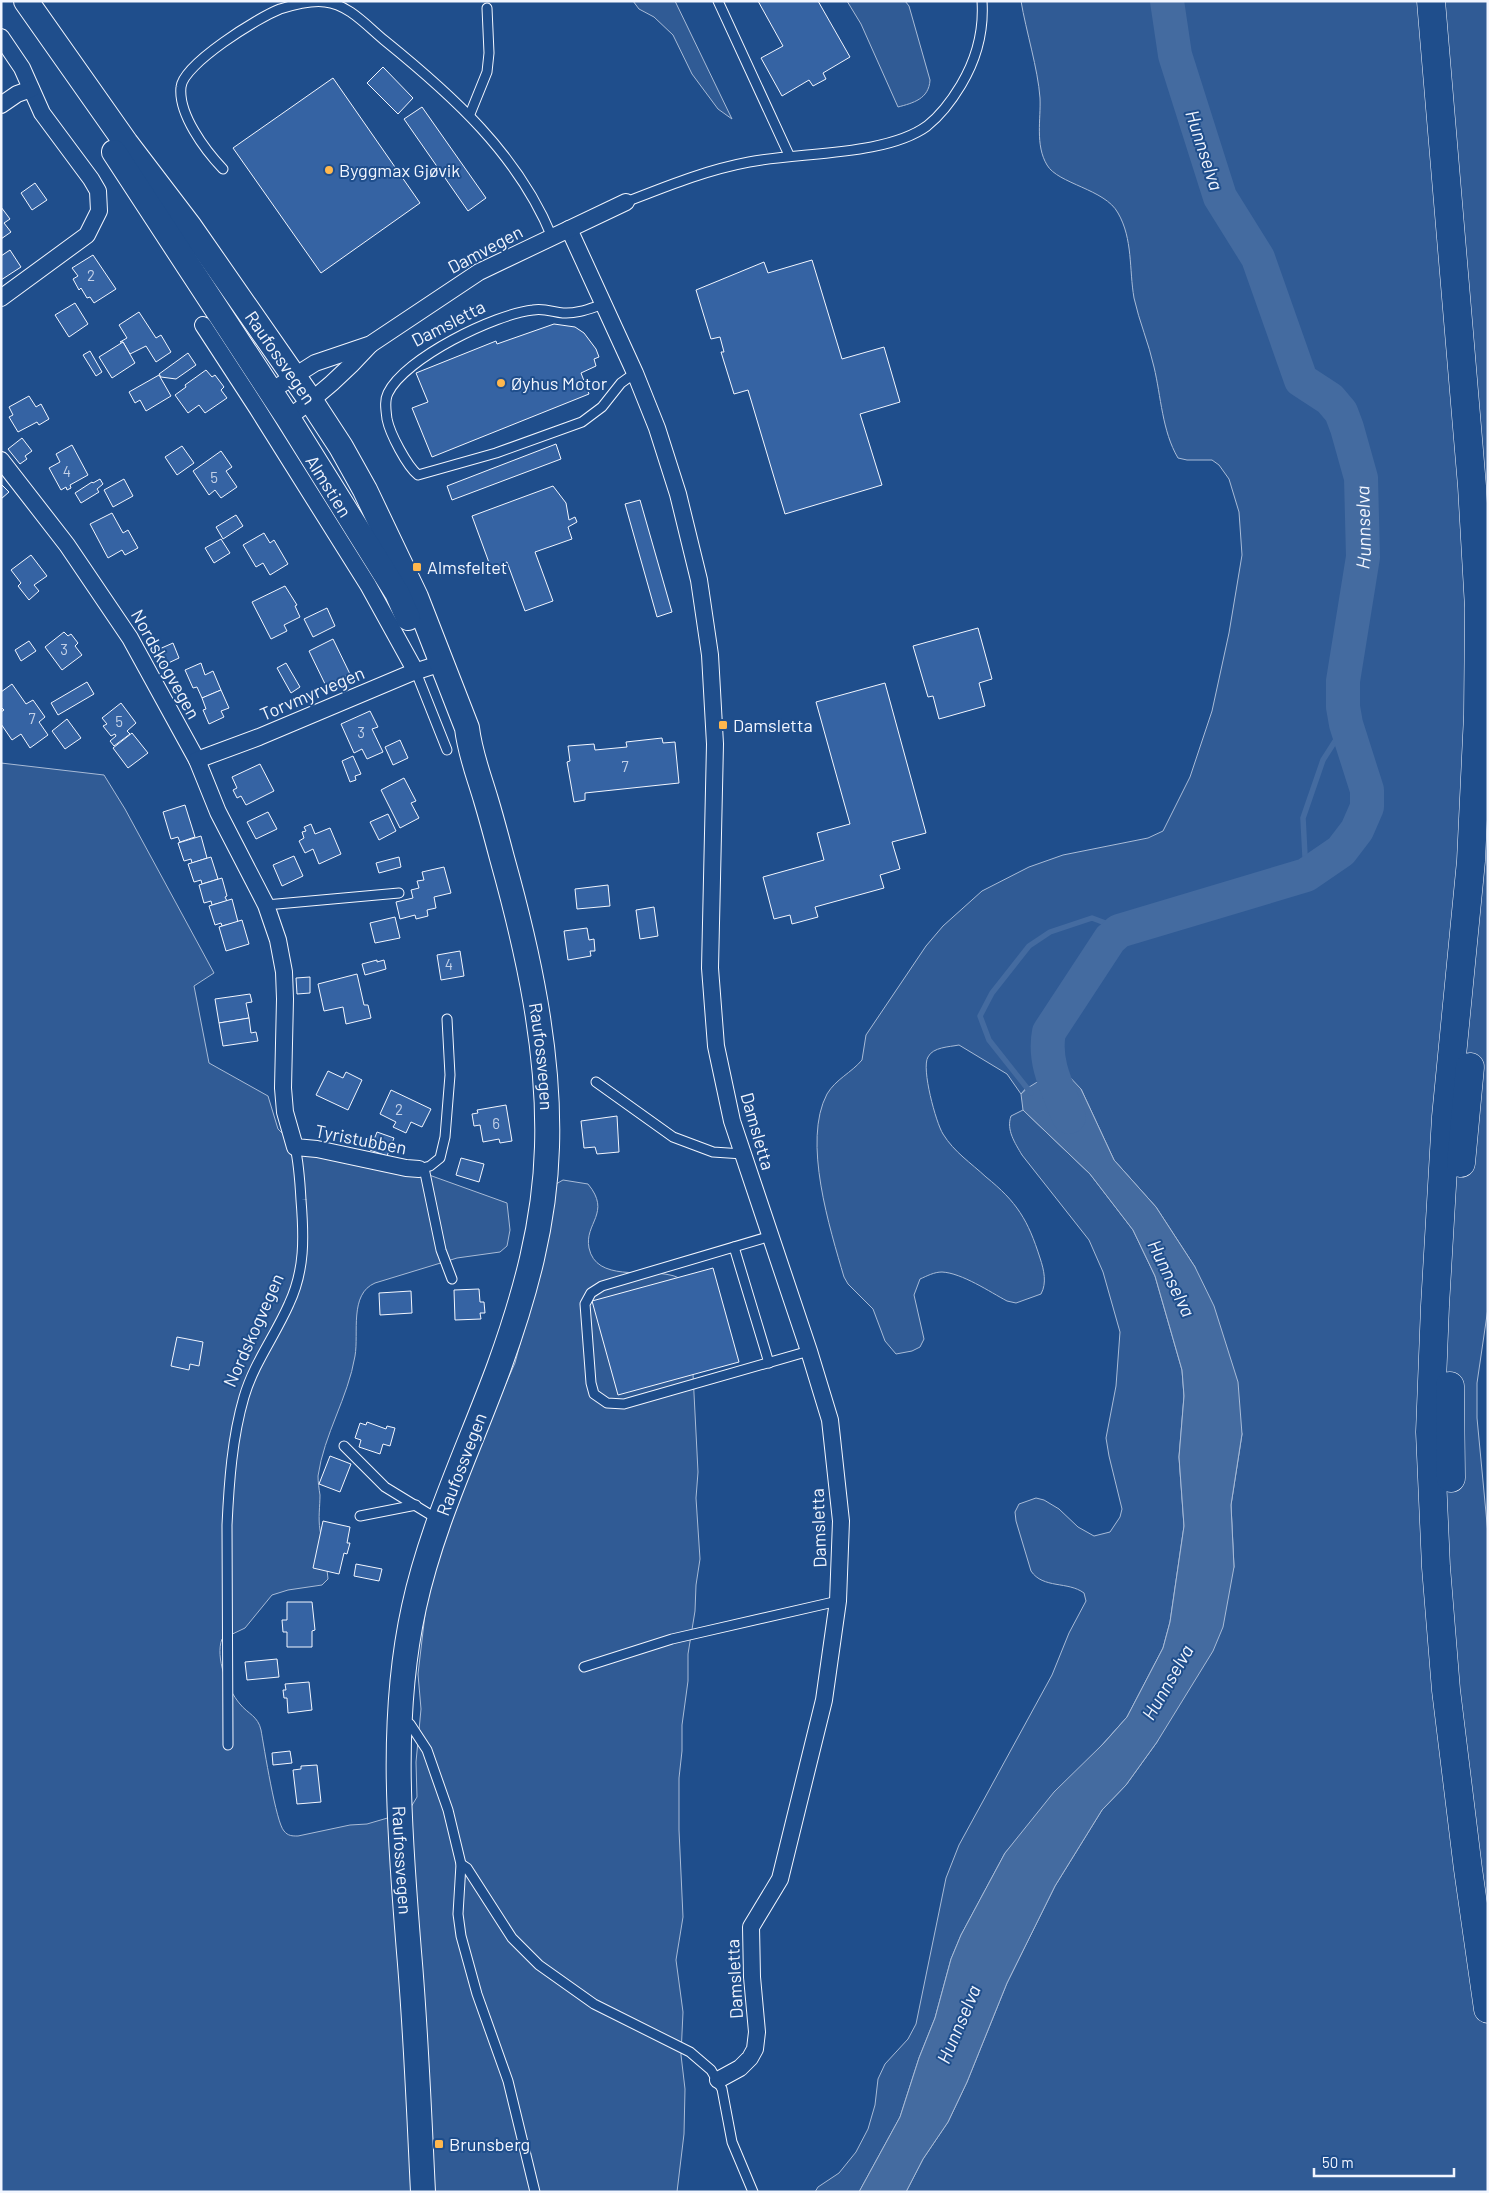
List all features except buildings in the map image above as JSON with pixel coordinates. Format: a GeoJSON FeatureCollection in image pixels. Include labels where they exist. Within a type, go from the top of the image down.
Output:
{"type":"FeatureCollection","features":[{"type":"Feature","properties":{"kind":"highway"},"geometry":{"type":"LineString","coordinates":[[1431,1],[1472,486],[1479,618],[1478,715],[1471,861],[1446,1117],[1430,1432],[1436,1567],[1446,1690],[1466,1860],[1488,2009]]}},
{"type":"Feature","properties":{"kind":"highway"},"geometry":{"type":"LineString","coordinates":[[1449,1],[1488,455]]}},
{"type":"Feature","properties":{"kind":"highway"},"geometry":{"type":"LineString","coordinates":[[1488,836],[1460,1176],[1452,1304],[1450,1405],[1453,1537],[1458,1624],[1469,1739],[1488,1888]]}},
{"type":"Feature","properties":{"kind":"main road","name":"Raufossvegen"},"geometry":{"type":"LineString","coordinates":[[22,1],[28,19],[271,391],[396,593],[430,667],[467,728],[458,749],[504,864],[534,999],[546,1101],[547,1153],[543,1202],[537,1237],[520,1307],[499,1368],[439,1520],[413,1610],[402,1679],[399,1770],[403,1876],[410,1955],[423,2192]]}},
{"type":"Feature","properties":{"kind":"main road","name":"Raufossvegen"},"geometry":{"type":"LineString","coordinates":[[26,1],[38,15],[58,48],[126,143],[190,227],[311,401],[365,490],[416,597],[430,667]]}},
{"type":"Feature","properties":{"kind":"street"},"geometry":{"type":"LineString","coordinates":[[1,37],[22,68],[42,112],[91,179],[98,191],[100,203],[99,211],[87,235],[1,298]]}},
{"type":"Feature","properties":{"kind":"street"},"geometry":{"type":"LineString","coordinates":[[1,105],[17,94],[31,89]]}},
{"type":"Feature","properties":{"kind":"street","name":"Damvegen"},"geometry":{"type":"LineString","coordinates":[[271,391],[315,363],[371,344],[479,272],[626,202]]}},
{"type":"Feature","properties":{"kind":"street","name":"Damsletta"},"geometry":{"type":"LineString","coordinates":[[568,229],[635,373],[657,428],[678,494],[699,580],[710,654],[715,744],[710,968],[716,1046],[732,1121],[809,1351],[831,1430],[841,1521],[838,1600],[824,1700],[780,1879],[751,1927],[752,1977],[758,2032],[755,2049],[750,2058],[740,2068],[718,2080]]}},
{"type":"Feature","properties":{"kind":"street","name":"Almstien"},"geometry":{"type":"LineString","coordinates":[[202,325],[257,408],[368,585],[430,667]]}},
{"type":"Feature","properties":{"kind":"street","name":"Damvegen"},"geometry":{"type":"LineString","coordinates":[[288,418],[324,392],[351,367],[371,344]]}},
{"type":"Feature","properties":{"kind":"street","name":"Nordskogvegen"},"geometry":{"type":"LineString","coordinates":[[1,460],[67,544],[130,638],[197,760],[218,812],[266,905],[278,940],[284,972],[284,1112],[295,1147]]}},
{"type":"Feature","properties":{"kind":"street","name":"Torvmyrvegen"},"geometry":{"type":"LineString","coordinates":[[197,760],[259,737],[430,667]]}},
{"type":"Feature","properties":{"kind":"street","name":"Tyristubben"},"geometry":{"type":"LineString","coordinates":[[295,1147],[316,1149],[406,1168],[422,1169]]}},
{"type":"Feature","properties":{"kind":"lane"},"geometry":{"type":"LineString","coordinates":[[718,1],[789,156]]}},
{"type":"Feature","properties":{"kind":"lane"},"geometry":{"type":"LineString","coordinates":[[626,202],[722,167],[789,156],[873,147],[913,134],[936,119],[953,98],[971,64],[980,33],[982,1]]}},
{"type":"Feature","properties":{"kind":"lane"},"geometry":{"type":"LineString","coordinates":[[223,169],[207,152],[185,113],[180,88],[182,80],[199,61],[232,36],[281,9],[309,2],[338,4],[420,68],[470,114],[488,135],[535,200],[552,237]]}},
{"type":"Feature","properties":{"kind":"lane"},"geometry":{"type":"LineString","coordinates":[[470,114],[487,72],[489,53],[487,8]]}},
{"type":"Feature","properties":{"kind":"lane","name":"Damsletta"},"geometry":{"type":"LineString","coordinates":[[604,304],[570,313],[542,309],[521,312],[442,345],[422,357],[388,392],[386,400],[388,423],[400,449],[418,475],[496,453],[582,422],[602,407],[621,383],[635,373]]}},
{"type":"Feature","properties":{"kind":"lane"},"geometry":{"type":"LineString","coordinates":[[266,905],[399,893]]}},
{"type":"Feature","properties":{"kind":"lane"},"geometry":{"type":"LineString","coordinates":[[447,1019],[450,1075],[445,1137],[440,1158],[422,1169],[441,1250],[452,1279]]}},
{"type":"Feature","properties":{"kind":"lane"},"geometry":{"type":"LineString","coordinates":[[596,1082],[673,1137],[713,1152],[743,1154]]}},
{"type":"Feature","properties":{"kind":"lane","name":"Nordskogvegen"},"geometry":{"type":"LineString","coordinates":[[228,1745],[228,1491],[244,1397],[256,1364],[289,1305],[300,1274],[304,1236],[295,1147]]}},
{"type":"Feature","properties":{"kind":"lane"},"geometry":{"type":"LineString","coordinates":[[771,1236],[602,1286],[591,1293],[585,1304],[591,1382],[594,1394],[607,1403],[624,1404],[809,1351]]}},
{"type":"Feature","properties":{"kind":"lane"},"geometry":{"type":"LineString","coordinates":[[734,1247],[769,1362]]}},
{"type":"Feature","properties":{"kind":"lane"},"geometry":{"type":"LineString","coordinates":[[344,1446],[385,1488],[439,1520]]}},
{"type":"Feature","properties":{"kind":"lane"},"geometry":{"type":"LineString","coordinates":[[360,1516],[416,1505]]}},
{"type":"Feature","properties":{"kind":"lane"},"geometry":{"type":"LineString","coordinates":[[584,1666],[672,1639],[838,1600]]}},
{"type":"Feature","properties":{"kind":"lane"},"geometry":{"type":"LineString","coordinates":[[400,1719],[410,1724],[427,1750],[448,1810],[461,1864],[458,1914],[461,1936],[477,1994],[508,2081],[536,2192]]}},
{"type":"Feature","properties":{"kind":"lane"},"geometry":{"type":"LineString","coordinates":[[461,1864],[467,1868],[512,1938],[540,1965],[594,2004],[690,2052],[701,2060],[718,2080],[722,2089],[732,2142],[753,2192]]}},
{"type":"Feature","properties":{"kind":"shaded area"},"geometry":{"type":"Polygon","coordinates":[[[633,1],[675,1],[732,119],[718,109],[692,74],[673,35],[654,17],[639,9],[633,1]]]}},
{"type":"Feature","properties":{"kind":"shaded area"},"geometry":{"type":"Polygon","coordinates":[[[847,1],[905,1],[909,6],[930,80],[927,92],[923,96],[909,104],[898,107],[861,24],[847,1]]]}},
{"type":"Feature","properties":{"kind":"shaded area"},"geometry":{"type":"Polygon","coordinates":[[[1021,1],[1488,1],[1488,1308],[1477,1383],[1477,1418],[1488,1534],[1488,2192],[906,2192],[923,2159],[948,2122],[967,2082],[1007,1983],[1055,1886],[1102,1810],[1126,1785],[1157,1742],[1234,1567],[1231,1505],[1242,1434],[1195,1267],[1156,1207],[1114,1160],[1081,1089],[1026,1088],[1021,1094],[1007,1074],[959,1045],[937,1049],[928,1057],[926,1072],[928,1083],[933,1108],[943,1134],[957,1152],[997,1186],[1014,1204],[1026,1222],[1036,1245],[1043,1267],[1044,1281],[1041,1294],[1016,1303],[1007,1301],[976,1284],[950,1273],[931,1274],[920,1279],[914,1295],[924,1339],[920,1347],[912,1351],[896,1354],[885,1341],[873,1309],[848,1284],[844,1277],[821,1185],[817,1136],[820,1113],[827,1094],[835,1084],[862,1060],[866,1035],[926,946],[943,926],[982,891],[1029,867],[1063,855],[1148,838],[1163,831],[1190,777],[1212,711],[1229,633],[1242,555],[1239,512],[1229,479],[1219,465],[1212,460],[1178,458],[1173,448],[1165,425],[1152,358],[1134,298],[1126,233],[1118,213],[1103,198],[1053,172],[1043,157],[1039,132],[1039,87],[1021,1]]]}},
{"type":"Feature","properties":{"kind":"shaded area"},"geometry":{"type":"Polygon","coordinates":[[[1,763],[104,775],[125,809],[214,973],[194,986],[209,1063],[268,1096],[278,1129],[291,1142],[418,1171],[507,1203],[510,1230],[507,1246],[500,1252],[457,1258],[375,1283],[367,1288],[361,1296],[358,1305],[356,1347],[352,1371],[325,1445],[318,1476],[320,1495],[319,1526],[328,1579],[322,1585],[288,1590],[272,1595],[245,1628],[222,1639],[220,1646],[221,1664],[227,1682],[235,1698],[260,1725],[277,1814],[287,1834],[298,1836],[350,1825],[367,1824],[408,1812],[417,1797],[416,1762],[421,1709],[418,1674],[426,1606],[440,1554],[475,1453],[515,1363],[546,1245],[556,1184],[563,1180],[588,1184],[595,1194],[598,1210],[590,1232],[589,1248],[593,1259],[601,1266],[623,1272],[673,1276],[694,1288],[693,1374],[698,1472],[696,1498],[700,1559],[695,1611],[688,1654],[688,1681],[682,1725],[679,1778],[683,1917],[676,1960],[683,2012],[681,2055],[685,2089],[684,2134],[677,2192],[1,2192],[1,763]]]}},
{"type":"Feature","properties":{"kind":"shaded area"},"geometry":{"type":"Polygon","coordinates":[[[1023,1110],[1090,1174],[1133,1230],[1155,1276],[1182,1370],[1184,1396],[1179,1457],[1184,1526],[1170,1622],[1163,1648],[1127,1717],[1005,1853],[961,1935],[951,1959],[935,2018],[919,2058],[900,2117],[859,2192],[815,2192],[818,2187],[839,2173],[856,2152],[868,2129],[875,2105],[878,2079],[885,2064],[908,2039],[916,2024],[946,1878],[959,1845],[1052,1675],[1069,1633],[1086,1601],[1084,1593],[1078,1589],[1049,1583],[1036,1577],[1031,1571],[1015,1512],[1019,1504],[1036,1498],[1044,1500],[1059,1509],[1078,1527],[1094,1536],[1110,1532],[1120,1517],[1122,1509],[1106,1438],[1116,1386],[1120,1332],[1103,1272],[1089,1240],[1022,1155],[1012,1136],[1010,1131],[1011,1116],[1023,1110]]]}},
{"type":"Feature","properties":{"kind":"water"},"geometry":{"type":"Polygon","coordinates":[[[1066,1073],[1081,1089],[1114,1160],[1156,1207],[1195,1267],[1214,1306],[1238,1382],[1242,1434],[1231,1505],[1234,1567],[1223,1627],[1213,1651],[1157,1742],[1126,1785],[1102,1810],[1055,1886],[1007,1983],[967,2082],[948,2122],[923,2159],[906,2192],[859,2192],[900,2117],[919,2058],[935,2018],[951,1959],[961,1935],[1005,1853],[1054,1792],[1104,1743],[1127,1717],[1163,1648],[1170,1622],[1184,1526],[1179,1457],[1184,1396],[1182,1370],[1155,1276],[1133,1230],[1090,1174],[1023,1110],[1021,1094],[1042,1080],[1066,1073]]]}},
{"type":"Feature","properties":{"kind":"waterway","name":"Hunnselva"},"geometry":{"type":"LineString","coordinates":[[1069,1117],[1056,1086],[1050,1065],[1048,1054],[1049,1032],[1110,939],[1119,931],[1306,875],[1341,851],[1357,830],[1367,807],[1367,790],[1346,724],[1343,707],[1343,681],[1363,557],[1361,478],[1341,412],[1330,399],[1301,380],[1258,258],[1220,197],[1175,55],[1167,1]]}},
{"type":"Feature","properties":{"kind":"waterway"},"geometry":{"type":"LineString","coordinates":[[1306,875],[1303,818],[1323,760],[1346,724]]}},
{"type":"Feature","properties":{"kind":"waterway","name":"Hunnselva"},"geometry":{"type":"LineString","coordinates":[[1031,1093],[989,1040],[980,1016],[992,993],[1029,946],[1050,932],[1092,918],[1116,927],[1119,931]]}},
{"type":"Feature","properties":{"kind":"place","name":"Byggmax Gjøvik"},"geometry":{"type":"Point","coordinates":[329,170]}},
{"type":"Feature","properties":{"kind":"place","name":"Øyhus Motor"},"geometry":{"type":"Point","coordinates":[501,383]}},
{"type":"Feature","properties":{"kind":"place","name":"Almsfeltet"},"geometry":{"type":"Point","coordinates":[417,567]}},
{"type":"Feature","properties":{"kind":"place","name":"Damsletta"},"geometry":{"type":"Point","coordinates":[723,725]}},
{"type":"Feature","properties":{"kind":"place","name":"Brunsberg"},"geometry":{"type":"Point","coordinates":[439,2144]}}]}
